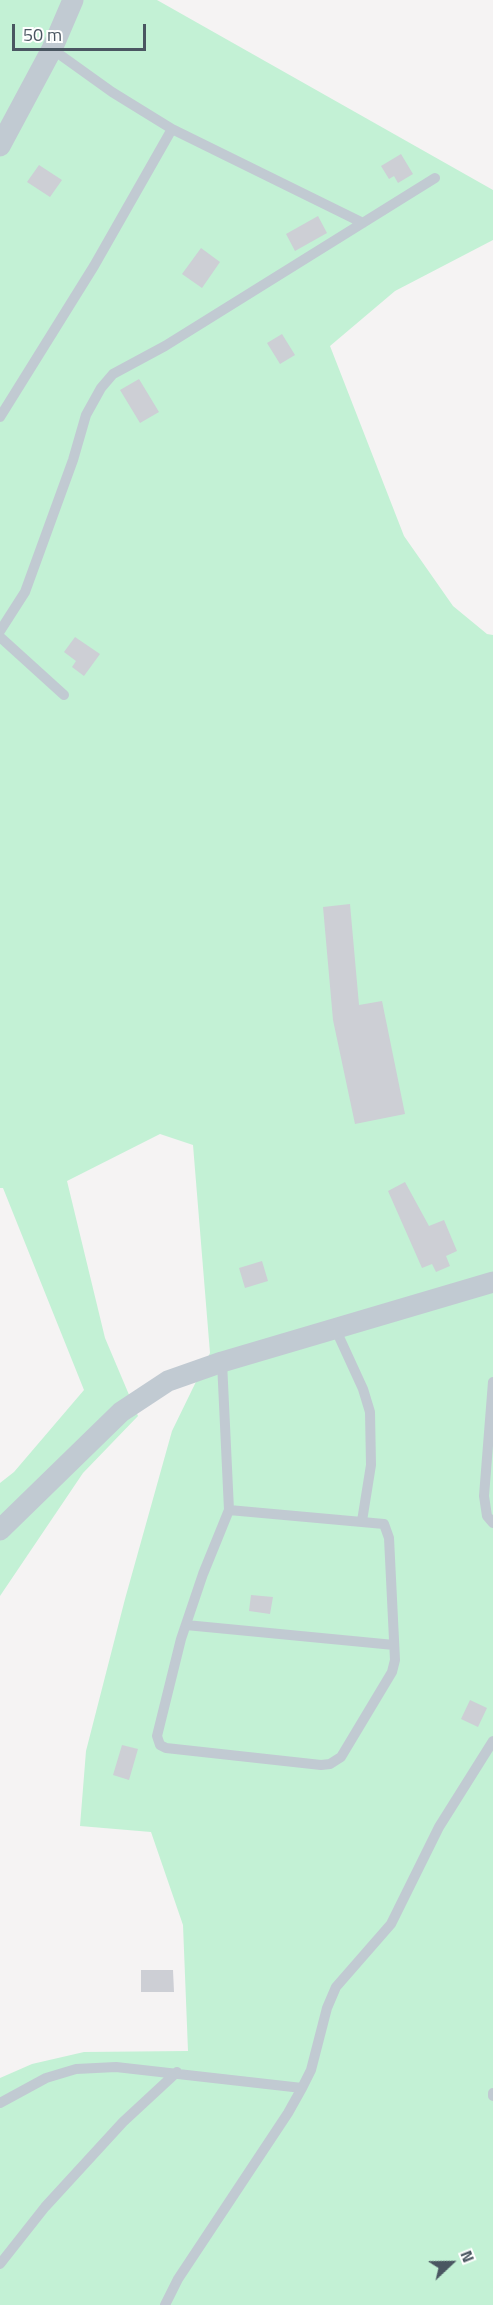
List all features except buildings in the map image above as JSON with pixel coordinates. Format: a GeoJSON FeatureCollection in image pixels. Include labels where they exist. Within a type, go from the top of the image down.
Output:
{"type":"FeatureCollection","features":[{"type":"Feature","properties":{"kind":"street"},"geometry":{"type":"LineString","coordinates":[[0,146],[52,49],[72,0]]}},
{"type":"Feature","properties":{"kind":"street"},"geometry":{"type":"LineString","coordinates":[[0,1530],[122,1412],[140,1398],[168,1382],[222,1362],[493,1282]]}},
{"type":"Feature","properties":{"kind":"lane"},"geometry":{"type":"LineString","coordinates":[[52,49],[112,92],[172,129],[363,223]]}},
{"type":"Feature","properties":{"kind":"lane"},"geometry":{"type":"LineString","coordinates":[[0,417],[94,266],[172,129]]}},
{"type":"Feature","properties":{"kind":"lane"},"geometry":{"type":"LineString","coordinates":[[0,631],[25,592],[73,460],[86,415],[101,388],[113,374],[165,346],[435,178]]}},
{"type":"Feature","properties":{"kind":"lane"},"geometry":{"type":"LineString","coordinates":[[0,637],[64,695]]}},
{"type":"Feature","properties":{"kind":"lane"},"geometry":{"type":"LineString","coordinates":[[335,1328],[363,1389],[370,1412],[371,1465],[362,1521]]}},
{"type":"Feature","properties":{"kind":"lane"},"geometry":{"type":"LineString","coordinates":[[222,1362],[229,1510],[186,1625],[158,1736],[160,1744],[166,1748],[321,1765],[341,1757],[392,1671],[395,1660],[389,1538],[384,1524],[229,1510]]}},
{"type":"Feature","properties":{"kind":"lane"},"geometry":{"type":"LineString","coordinates":[[493,1382],[484,1496],[487,1515],[493,1522]]}},
{"type":"Feature","properties":{"kind":"lane"},"geometry":{"type":"LineString","coordinates":[[186,1625],[394,1646]]}},
{"type":"Feature","properties":{"kind":"lane"},"geometry":{"type":"LineString","coordinates":[[165,2305],[178,2278],[288,2113],[302,2088],[311,2070],[327,2008],[336,1987],[392,1924],[439,1827],[493,1741]]}},
{"type":"Feature","properties":{"kind":"lane"},"geometry":{"type":"LineString","coordinates":[[0,2103],[46,2078],[76,2069],[116,2067],[177,2072],[302,2088]]}},
{"type":"Feature","properties":{"kind":"lane"},"geometry":{"type":"LineString","coordinates":[[0,2264],[45,2207],[123,2122],[177,2072]]}},
{"type":"Feature","properties":{"kind":"green space"},"geometry":{"type":"Polygon","coordinates":[[[0,0],[157,0],[493,190],[493,240],[395,291],[330,346],[404,536],[453,606],[487,634],[493,635],[493,2305],[0,2305],[0,2078],[32,2064],[84,2052],[188,2051],[183,1925],[151,1832],[80,1826],[86,1751],[125,1599],[172,1431],[210,1353],[193,1145],[160,1134],[67,1181],[105,1338],[138,1416],[83,1473],[0,1596],[0,1483],[14,1472],[84,1390],[3,1188],[0,1188],[0,0]]]}}]}
